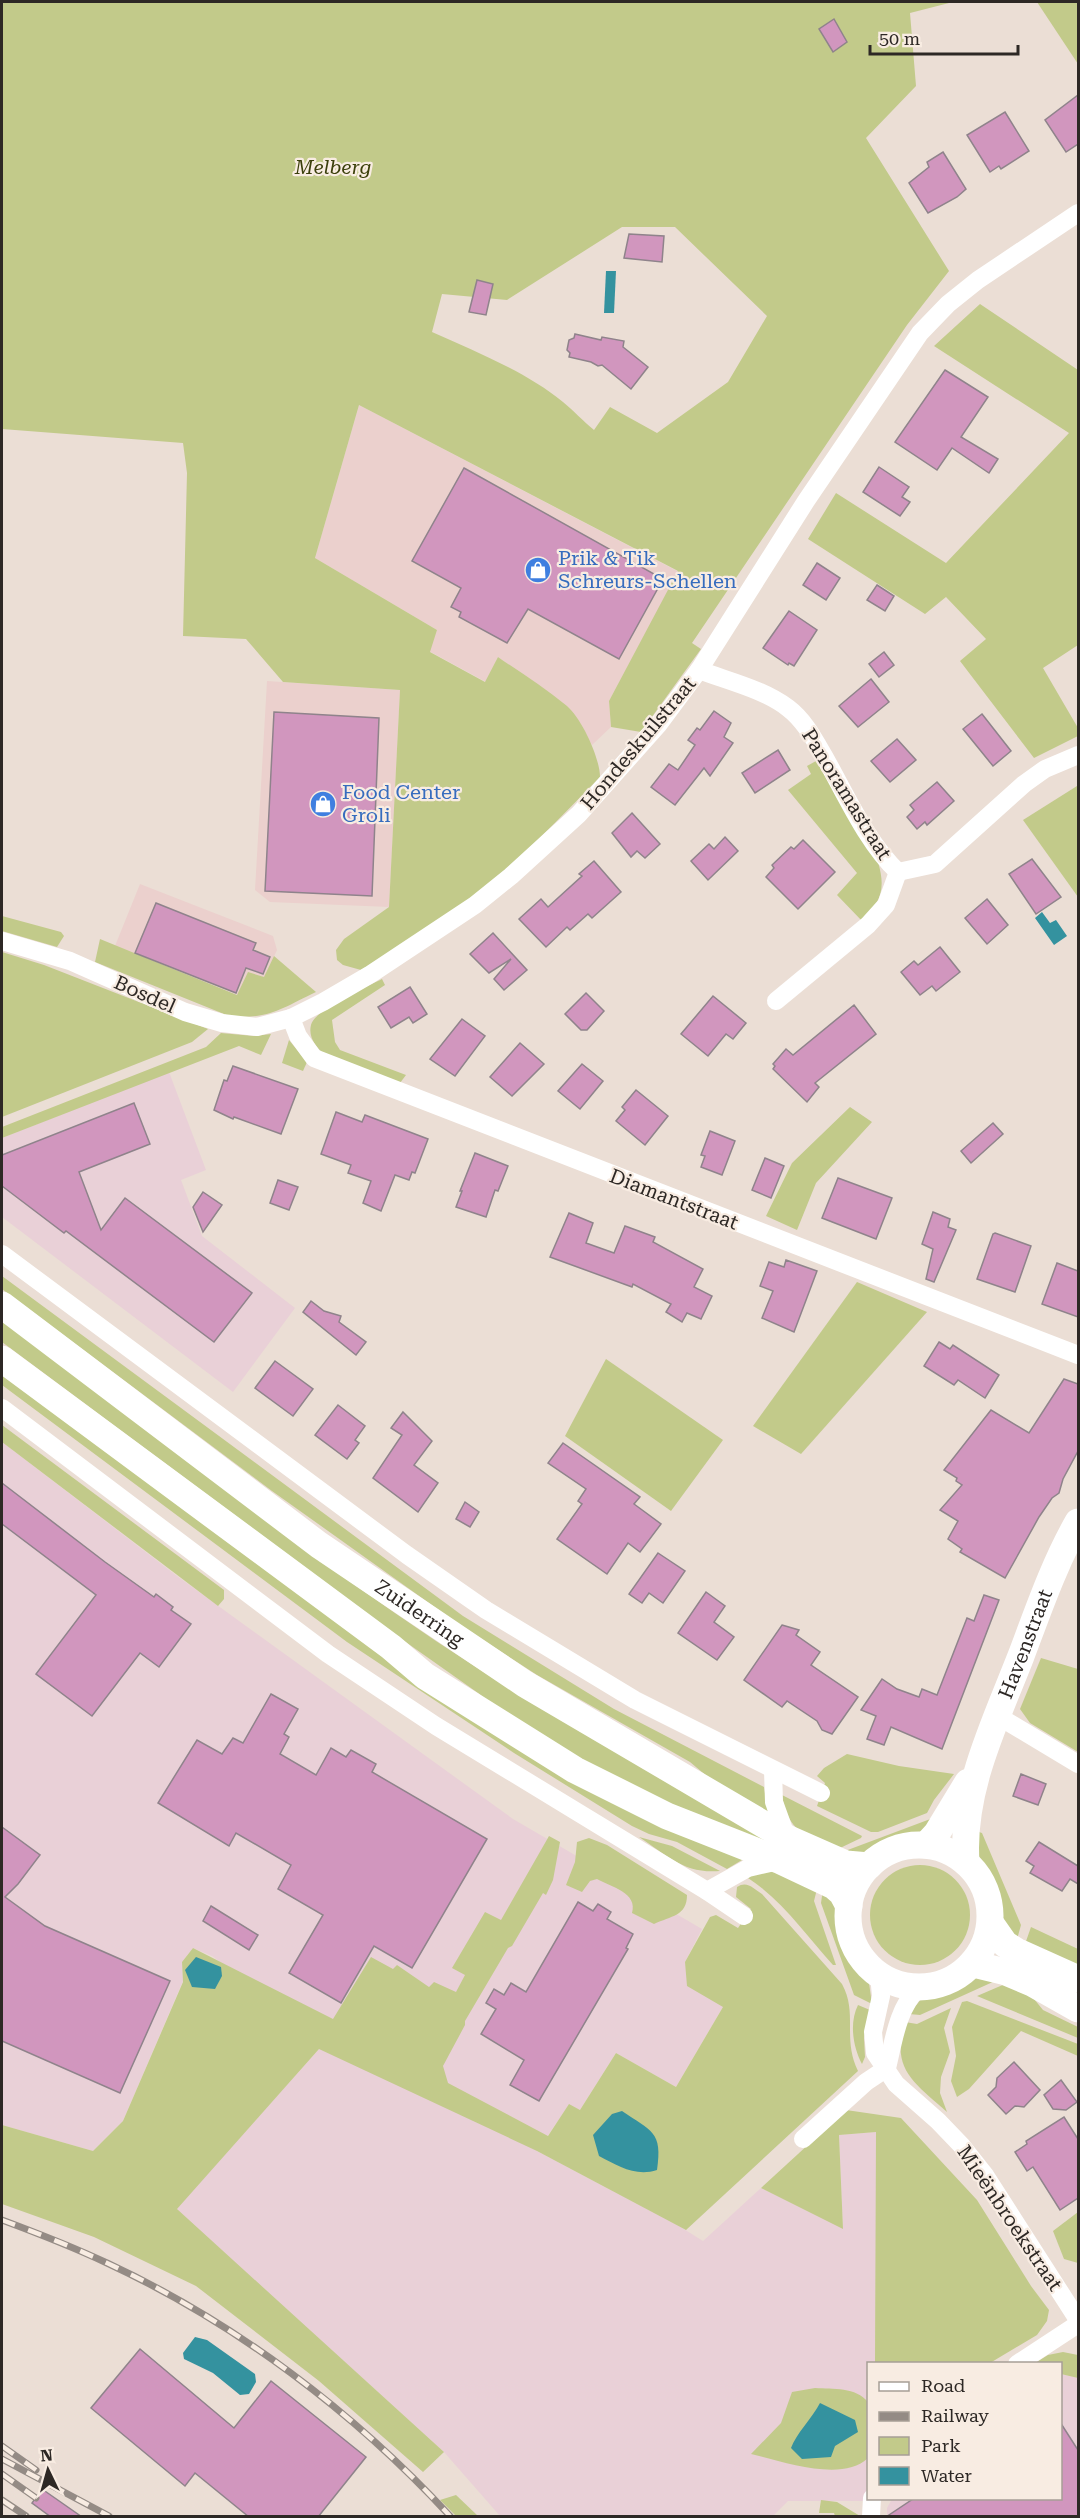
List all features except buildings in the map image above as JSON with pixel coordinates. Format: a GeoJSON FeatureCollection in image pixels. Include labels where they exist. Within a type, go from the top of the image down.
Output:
{"type":"FeatureCollection","features":[{"type":"Feature","properties":{"kind":"main road","name":"Zuiderring"},"geometry":{"type":"LineString","coordinates":[[2,1305],[319,1545],[525,1684],[784,1849],[842,1893],[849,1906]]}},
{"type":"Feature","properties":{"kind":"main road","name":"Zuiderring"},"geometry":{"type":"LineString","coordinates":[[2,1359],[392,1647],[425,1676],[575,1770],[667,1816],[784,1849],[846,1864],[869,1866]]}},
{"type":"Feature","properties":{"kind":"main road","name":"Havenstraat"},"geometry":{"type":"LineString","coordinates":[[926,1845],[937,1833],[977,1768],[1052,1575],[1078,1522]]}},
{"type":"Feature","properties":{"kind":"main road","name":"Havenstraat"},"geometry":{"type":"LineString","coordinates":[[966,1862],[965,1824],[977,1768]]}},
{"type":"Feature","properties":{"kind":"main road"},"geometry":{"type":"LineString","coordinates":[[926,1845],[951,1852],[966,1862],[986,1889],[990,1907],[991,1924],[987,1940],[973,1964],[955,1978],[940,1984],[918,1988],[892,1983],[879,1975],[862,1959],[853,1944],[849,1926],[849,1906],[857,1882],[869,1866],[893,1850],[926,1845]]}},
{"type":"Feature","properties":{"kind":"main road"},"geometry":{"type":"LineString","coordinates":[[991,1924],[1005,1944],[1016,1951],[1078,1979]]}},
{"type":"Feature","properties":{"kind":"main road"},"geometry":{"type":"LineString","coordinates":[[973,1964],[1006,1972],[1032,1983],[1078,2010]]}},
{"type":"Feature","properties":{"kind":"street","name":"Hondeskuilstraat"},"geometry":{"type":"LineString","coordinates":[[291,1018],[371,974],[476,905],[579,814],[658,725],[699,670],[806,501],[920,333],[948,304],[978,280],[1078,213]]}},
{"type":"Feature","properties":{"kind":"street","name":"Panoramastraat"},"geometry":{"type":"LineString","coordinates":[[699,670],[749,688],[788,708],[810,732],[873,842],[887,862],[898,872]]}},
{"type":"Feature","properties":{"kind":"street","name":"Panoramastraat"},"geometry":{"type":"LineString","coordinates":[[898,872],[935,864],[1024,784],[1045,769],[1078,754]]}},
{"type":"Feature","properties":{"kind":"street","name":"Panoramastraat"},"geometry":{"type":"LineString","coordinates":[[776,1001],[868,925],[886,905],[898,872]]}},
{"type":"Feature","properties":{"kind":"street","name":"Bosdel"},"geometry":{"type":"LineString","coordinates":[[2,941],[70,961],[185,1011],[222,1023],[257,1027],[291,1018]]}},
{"type":"Feature","properties":{"kind":"street","name":"Diamantstraat"},"geometry":{"type":"LineString","coordinates":[[291,1018],[298,1036],[314,1058],[1078,1355]]}},
{"type":"Feature","properties":{"kind":"street","name":"Zuiderring"},"geometry":{"type":"LineString","coordinates":[[2,1254],[407,1555],[486,1610],[635,1700],[821,1793]]}},
{"type":"Feature","properties":{"kind":"street"},"geometry":{"type":"LineString","coordinates":[[2,1408],[328,1654],[436,1726],[707,1891],[744,1916]]}},
{"type":"Feature","properties":{"kind":"street"},"geometry":{"type":"LineString","coordinates":[[998,1716],[1078,1764]]}},
{"type":"Feature","properties":{"kind":"street"},"geometry":{"type":"LineString","coordinates":[[707,1891],[784,1849],[774,1802],[773,1770]]}},
{"type":"Feature","properties":{"kind":"street","name":"Mieënbroekstraat"},"geometry":{"type":"LineString","coordinates":[[879,1975],[881,1996],[873,2032],[875,2053],[896,2084],[938,2121],[985,2175],[1078,2322]]}},
{"type":"Feature","properties":{"kind":"street"},"geometry":{"type":"LineString","coordinates":[[803,2139],[866,2082],[887,2068],[906,2000],[918,1988]]}},
{"type":"Feature","properties":{"kind":"street"},"geometry":{"type":"LineString","coordinates":[[1020,2362],[1078,2322]]}},
{"type":"Feature","properties":{"kind":"street"},"geometry":{"type":"LineString","coordinates":[[871,2517],[872,2500]]}},
{"type":"Feature","properties":{"kind":"shaded area"},"geometry":{"type":"Polygon","coordinates":[[[359,405],[679,572],[609,701],[611,727],[592,745],[569,708],[498,657],[486,682],[429,651],[437,630],[315,558],[359,405]]]}},
{"type":"Feature","properties":{"kind":"shaded area","name":"Food Center Groli"},"geometry":{"type":"Polygon","coordinates":[[[267,681],[400,690],[389,907],[270,902],[255,890],[267,681]]]}},
{"type":"Feature","properties":{"kind":"shaded area"},"geometry":{"type":"Polygon","coordinates":[[[140,884],[273,936],[277,950],[264,978],[238,995],[115,946],[140,884]]]}},
{"type":"Feature","properties":{"kind":"shaded area"},"geometry":{"type":"Polygon","coordinates":[[[169,1072],[206,1170],[181,1180],[202,1236],[295,1308],[233,1392],[2,1217],[2,1138],[169,1072]]]}},
{"type":"Feature","properties":{"kind":"shaded area"},"geometry":{"type":"Polygon","coordinates":[[[2,1442],[177,1576],[513,1819],[702,1929],[685,1962],[723,2007],[676,2087],[616,2053],[580,2110],[569,2105],[537,2151],[703,2241],[761,2188],[843,2228],[839,2135],[876,2132],[876,2347],[891,2362],[867,2362],[867,2486],[864,2501],[788,2501],[773,2516],[500,2516],[444,2452],[176,2209],[320,2048],[374,2073],[212,1956],[193,1948],[182,1962],[183,1981],[123,2121],[93,2151],[2,2125],[2,1442]]]}},
{"type":"Feature","properties":{"kind":"shaded area"},"geometry":{"type":"Polygon","coordinates":[[[1062,2374],[1078,2378],[1078,2516],[887,2516],[887,2508],[891,2500],[1062,2500],[1062,2374]]]}},
{"type":"Feature","properties":{"kind":"green space","name":"Melberg"},"geometry":{"type":"Polygon","coordinates":[[[2,2],[953,2],[910,13],[916,86],[866,138],[949,271],[907,325],[692,643],[701,649],[641,732],[611,727],[609,701],[678,571],[359,405],[315,558],[437,630],[430,652],[485,682],[498,657],[559,699],[573,712],[584,729],[594,750],[600,777],[537,840],[466,902],[361,970],[343,965],[337,960],[336,950],[344,939],[389,907],[400,690],[283,682],[246,639],[183,636],[187,473],[183,443],[2,429],[2,2]],[[622,227],[507,300],[442,294],[432,332],[533,381],[563,402],[594,430],[610,407],[657,433],[728,382],[767,316],[675,227],[622,227]]]}},
{"type":"Feature","properties":{"kind":"green space"},"geometry":{"type":"Polygon","coordinates":[[[1037,2],[1078,2],[1078,64],[1037,2]]]}},
{"type":"Feature","properties":{"kind":"green space"},"geometry":{"type":"Polygon","coordinates":[[[980,304],[1078,370],[1078,645],[1043,668],[1078,728],[1078,736],[1034,758],[960,661],[986,639],[946,597],[925,614],[808,539],[836,493],[946,563],[1069,433],[934,346],[980,304]]]}},
{"type":"Feature","properties":{"kind":"green space"},"geometry":{"type":"Polygon","coordinates":[[[816,761],[878,862],[882,880],[880,894],[874,908],[862,921],[837,895],[857,873],[788,790],[811,774],[807,766],[816,761]]]}},
{"type":"Feature","properties":{"kind":"green space"},"geometry":{"type":"Polygon","coordinates":[[[1077,786],[1078,788],[1078,897],[1023,820],[1077,786]]]}},
{"type":"Feature","properties":{"kind":"green space"},"geometry":{"type":"Polygon","coordinates":[[[2,916],[61,932],[64,936],[57,947],[2,931],[2,916]]]}},
{"type":"Feature","properties":{"kind":"green space"},"geometry":{"type":"Polygon","coordinates":[[[100,939],[237,995],[248,972],[264,977],[274,956],[316,992],[275,1012],[255,1016],[229,1016],[95,962],[100,939]]]}},
{"type":"Feature","properties":{"kind":"green space"},"geometry":{"type":"Polygon","coordinates":[[[2,952],[44,965],[208,1029],[192,1042],[2,1117],[2,952]]]}},
{"type":"Feature","properties":{"kind":"green space"},"geometry":{"type":"Polygon","coordinates":[[[382,979],[385,985],[332,1020],[335,1042],[340,1050],[406,1075],[400,1083],[324,1054],[316,1045],[311,1034],[311,1025],[322,1012],[382,979]]]}},
{"type":"Feature","properties":{"kind":"green space"},"geometry":{"type":"Polygon","coordinates":[[[221,1033],[254,1036],[271,1034],[261,1055],[239,1046],[2,1138],[2,1127],[206,1047],[221,1033]]]}},
{"type":"Feature","properties":{"kind":"green space"},"geometry":{"type":"Polygon","coordinates":[[[289,1040],[307,1062],[303,1071],[282,1063],[289,1040]]]}},
{"type":"Feature","properties":{"kind":"green space"},"geometry":{"type":"Polygon","coordinates":[[[850,1107],[872,1122],[816,1183],[797,1230],[766,1216],[792,1163],[850,1107]]]}},
{"type":"Feature","properties":{"kind":"green space"},"geometry":{"type":"Polygon","coordinates":[[[2,1276],[463,1616],[614,1709],[764,1787],[769,1819],[715,1783],[690,1762],[537,1675],[457,1623],[272,1491],[2,1289],[2,1276]]]}},
{"type":"Feature","properties":{"kind":"green space"},"geometry":{"type":"Polygon","coordinates":[[[857,1282],[927,1312],[801,1454],[753,1426],[857,1282]]]}},
{"type":"Feature","properties":{"kind":"green space"},"geometry":{"type":"Polygon","coordinates":[[[2,1321],[325,1564],[436,1641],[562,1719],[776,1841],[733,1838],[523,1729],[478,1693],[400,1638],[2,1342],[2,1321]]]}},
{"type":"Feature","properties":{"kind":"green space"},"geometry":{"type":"Polygon","coordinates":[[[606,1359],[723,1440],[671,1511],[565,1436],[606,1359]]]}},
{"type":"Feature","properties":{"kind":"green space"},"geometry":{"type":"Polygon","coordinates":[[[2,1372],[367,1644],[747,1857],[727,1869],[677,1842],[649,1834],[632,1826],[514,1753],[347,1642],[2,1385],[2,1372]]]}},
{"type":"Feature","properties":{"kind":"green space"},"geometry":{"type":"Polygon","coordinates":[[[2,1425],[224,1590],[224,1599],[218,1606],[2,1442],[2,1425]]]}},
{"type":"Feature","properties":{"kind":"green space"},"geometry":{"type":"Polygon","coordinates":[[[1041,1658],[1078,1669],[1078,1752],[1030,1723],[1020,1709],[1041,1658]]]}},
{"type":"Feature","properties":{"kind":"green space"},"geometry":{"type":"Polygon","coordinates":[[[847,1754],[899,1766],[954,1774],[927,1813],[878,1832],[871,1832],[817,1806],[825,1783],[817,1776],[824,1768],[847,1754]]]}},
{"type":"Feature","properties":{"kind":"green space"},"geometry":{"type":"Polygon","coordinates":[[[782,1795],[862,1836],[861,1838],[838,1849],[808,1836],[800,1831],[788,1817],[782,1795]]]}},
{"type":"Feature","properties":{"kind":"green space"},"geometry":{"type":"Polygon","coordinates":[[[933,1818],[927,1830],[893,1840],[858,1856],[845,1851],[933,1818]]]}},
{"type":"Feature","properties":{"kind":"green space"},"geometry":{"type":"Polygon","coordinates":[[[973,1830],[982,1833],[1021,1925],[1016,1943],[1000,1922],[1000,1905],[994,1886],[978,1857],[973,1830]]]}},
{"type":"Feature","properties":{"kind":"green space"},"geometry":{"type":"Polygon","coordinates":[[[549,1836],[560,1842],[553,1880],[546,1895],[543,1893],[512,1946],[508,1948],[465,2021],[443,2066],[448,2083],[548,2136],[569,2104],[580,2110],[616,2053],[676,2087],[723,2007],[687,1986],[685,1962],[710,1917],[716,1915],[738,1928],[751,1909],[736,1897],[737,1887],[744,1884],[762,1894],[842,1984],[849,2005],[851,2048],[858,2071],[686,2230],[537,2151],[319,2049],[177,2209],[444,2452],[423,2472],[319,2381],[196,2286],[94,2237],[2,2204],[2,2125],[93,2151],[123,2121],[183,1982],[182,1962],[193,1948],[333,2019],[371,1957],[393,1969],[397,1965],[429,1987],[434,1982],[456,1992],[465,1975],[452,1968],[485,1912],[501,1920],[549,1836]]]}},
{"type":"Feature","properties":{"kind":"green space"},"geometry":{"type":"Polygon","coordinates":[[[639,1837],[672,1846],[720,1871],[696,1870],[686,1867],[639,1837]]]}},
{"type":"Feature","properties":{"kind":"green space"},"geometry":{"type":"Polygon","coordinates":[[[589,1838],[607,1845],[687,1895],[681,1911],[654,1924],[632,1913],[631,1900],[622,1891],[597,1879],[590,1881],[582,1892],[566,1885],[575,1862],[577,1842],[589,1838]]]}},
{"type":"Feature","properties":{"kind":"green space"},"geometry":{"type":"Polygon","coordinates":[[[920,1865],[939,1869],[956,1879],[966,1896],[970,1915],[966,1934],[956,1951],[939,1961],[920,1965],[901,1961],[884,1951],[874,1934],[870,1915],[874,1896],[884,1879],[901,1869],[920,1865]]]}},
{"type":"Feature","properties":{"kind":"green space"},"geometry":{"type":"Polygon","coordinates":[[[773,1871],[818,1885],[814,1901],[836,1965],[833,1965],[783,1907],[748,1878],[755,1873],[773,1871]]]}},
{"type":"Feature","properties":{"kind":"green space"},"geometry":{"type":"Polygon","coordinates":[[[823,1889],[839,1911],[845,1948],[869,1983],[872,2004],[854,1995],[821,1903],[823,1889]]]}},
{"type":"Feature","properties":{"kind":"green space"},"geometry":{"type":"Polygon","coordinates":[[[1031,1927],[1078,1949],[1078,1972],[1024,1947],[1031,1927]]]}},
{"type":"Feature","properties":{"kind":"green space"},"geometry":{"type":"Polygon","coordinates":[[[977,1977],[995,1981],[920,2015],[909,2014],[922,1998],[947,1992],[977,1977]]]}},
{"type":"Feature","properties":{"kind":"green space"},"geometry":{"type":"Polygon","coordinates":[[[1005,1984],[1030,1994],[1043,2010],[1078,2027],[1078,2038],[977,1996],[1005,1984]]]}},
{"type":"Feature","properties":{"kind":"green space"},"geometry":{"type":"Polygon","coordinates":[[[967,2001],[1078,2044],[1078,2056],[1021,2031],[969,2089],[957,2097],[951,2081],[956,2056],[952,2027],[962,2002],[967,2001]]]}},
{"type":"Feature","properties":{"kind":"green space"},"geometry":{"type":"Polygon","coordinates":[[[858,2005],[870,2010],[864,2038],[865,2057],[862,2064],[853,2035],[855,2012],[858,2005]]]}},
{"type":"Feature","properties":{"kind":"green space"},"geometry":{"type":"Polygon","coordinates":[[[951,2008],[944,2028],[950,2052],[941,2077],[940,2093],[947,2112],[908,2074],[903,2064],[901,2038],[905,2022],[917,2024],[951,2008]]]}},
{"type":"Feature","properties":{"kind":"green space"},"geometry":{"type":"Polygon","coordinates":[[[846,2110],[901,2118],[977,2200],[1031,2286],[1049,2310],[1047,2321],[1037,2335],[992,2362],[875,2362],[876,2132],[839,2135],[843,2229],[761,2188],[846,2110]]]}},
{"type":"Feature","properties":{"kind":"green space"},"geometry":{"type":"Polygon","coordinates":[[[1078,2212],[1078,2263],[1064,2259],[1053,2231],[1078,2212]]]}},
{"type":"Feature","properties":{"kind":"green space"},"geometry":{"type":"Polygon","coordinates":[[[1063,2352],[1078,2355],[1078,2378],[1062,2374],[1062,2362],[1037,2362],[1048,2355],[1063,2352]]]}},
{"type":"Feature","properties":{"kind":"green space"},"geometry":{"type":"Polygon","coordinates":[[[815,2388],[837,2389],[851,2391],[863,2397],[867,2401],[867,2459],[857,2465],[828,2470],[795,2465],[751,2454],[781,2423],[792,2392],[815,2388]]]}},
{"type":"Feature","properties":{"kind":"green space"},"geometry":{"type":"Polygon","coordinates":[[[456,2495],[478,2516],[456,2516],[440,2500],[456,2495]]]}},
{"type":"Feature","properties":{"kind":"green space"},"geometry":{"type":"Polygon","coordinates":[[[821,2500],[837,2502],[860,2516],[835,2516],[834,2513],[819,2513],[821,2500]]]}},
{"type":"Feature","properties":{"kind":"water"},"geometry":{"type":"Polygon","coordinates":[[[606,271],[616,271],[614,313],[604,313],[606,271]]]}},
{"type":"Feature","properties":{"kind":"water"},"geometry":{"type":"Polygon","coordinates":[[[1042,912],[1050,923],[1056,920],[1067,936],[1054,945],[1035,918],[1042,912]]]}},
{"type":"Feature","properties":{"kind":"water"},"geometry":{"type":"Polygon","coordinates":[[[196,1957],[221,1967],[222,1976],[215,1989],[192,1987],[185,1970],[196,1957]]]}},
{"type":"Feature","properties":{"kind":"water"},"geometry":{"type":"Polygon","coordinates":[[[622,2111],[653,2133],[658,2147],[657,2170],[634,2171],[620,2167],[599,2156],[593,2135],[612,2114],[622,2111]]]}},
{"type":"Feature","properties":{"kind":"water"},"geometry":{"type":"Polygon","coordinates":[[[195,2337],[207,2340],[255,2374],[256,2382],[249,2394],[240,2395],[213,2373],[184,2359],[183,2353],[195,2337]]]}},
{"type":"Feature","properties":{"kind":"water"},"geometry":{"type":"Polygon","coordinates":[[[820,2403],[855,2420],[858,2432],[835,2446],[831,2457],[802,2459],[791,2448],[820,2403]]]}},
{"type":"Feature","properties":{"kind":"railway"},"geometry":{"type":"LineString","coordinates":[[2,2220],[107,2263],[202,2313],[247,2342],[291,2373],[374,2441],[450,2516]]}},
{"type":"Feature","properties":{"kind":"railway"},"geometry":{"type":"LineString","coordinates":[[2,2446],[36,2470]]}},
{"type":"Feature","properties":{"kind":"railway"},"geometry":{"type":"LineString","coordinates":[[2,2459],[109,2516]]}},
{"type":"Feature","properties":{"kind":"railway"},"geometry":{"type":"LineString","coordinates":[[2,2474],[36,2498]]}},
{"type":"Feature","properties":{"kind":"railway"},"geometry":{"type":"LineString","coordinates":[[2,2500],[26,2516]]}},
{"type":"Feature","properties":{"kind":"place","name":"Prik & Tik Schreurs-Schellen"},"geometry":{"type":"Point","coordinates":[538,570]}},
{"type":"Feature","properties":{"kind":"place","name":"Food Center Groli"},"geometry":{"type":"Point","coordinates":[323,804]}}]}
